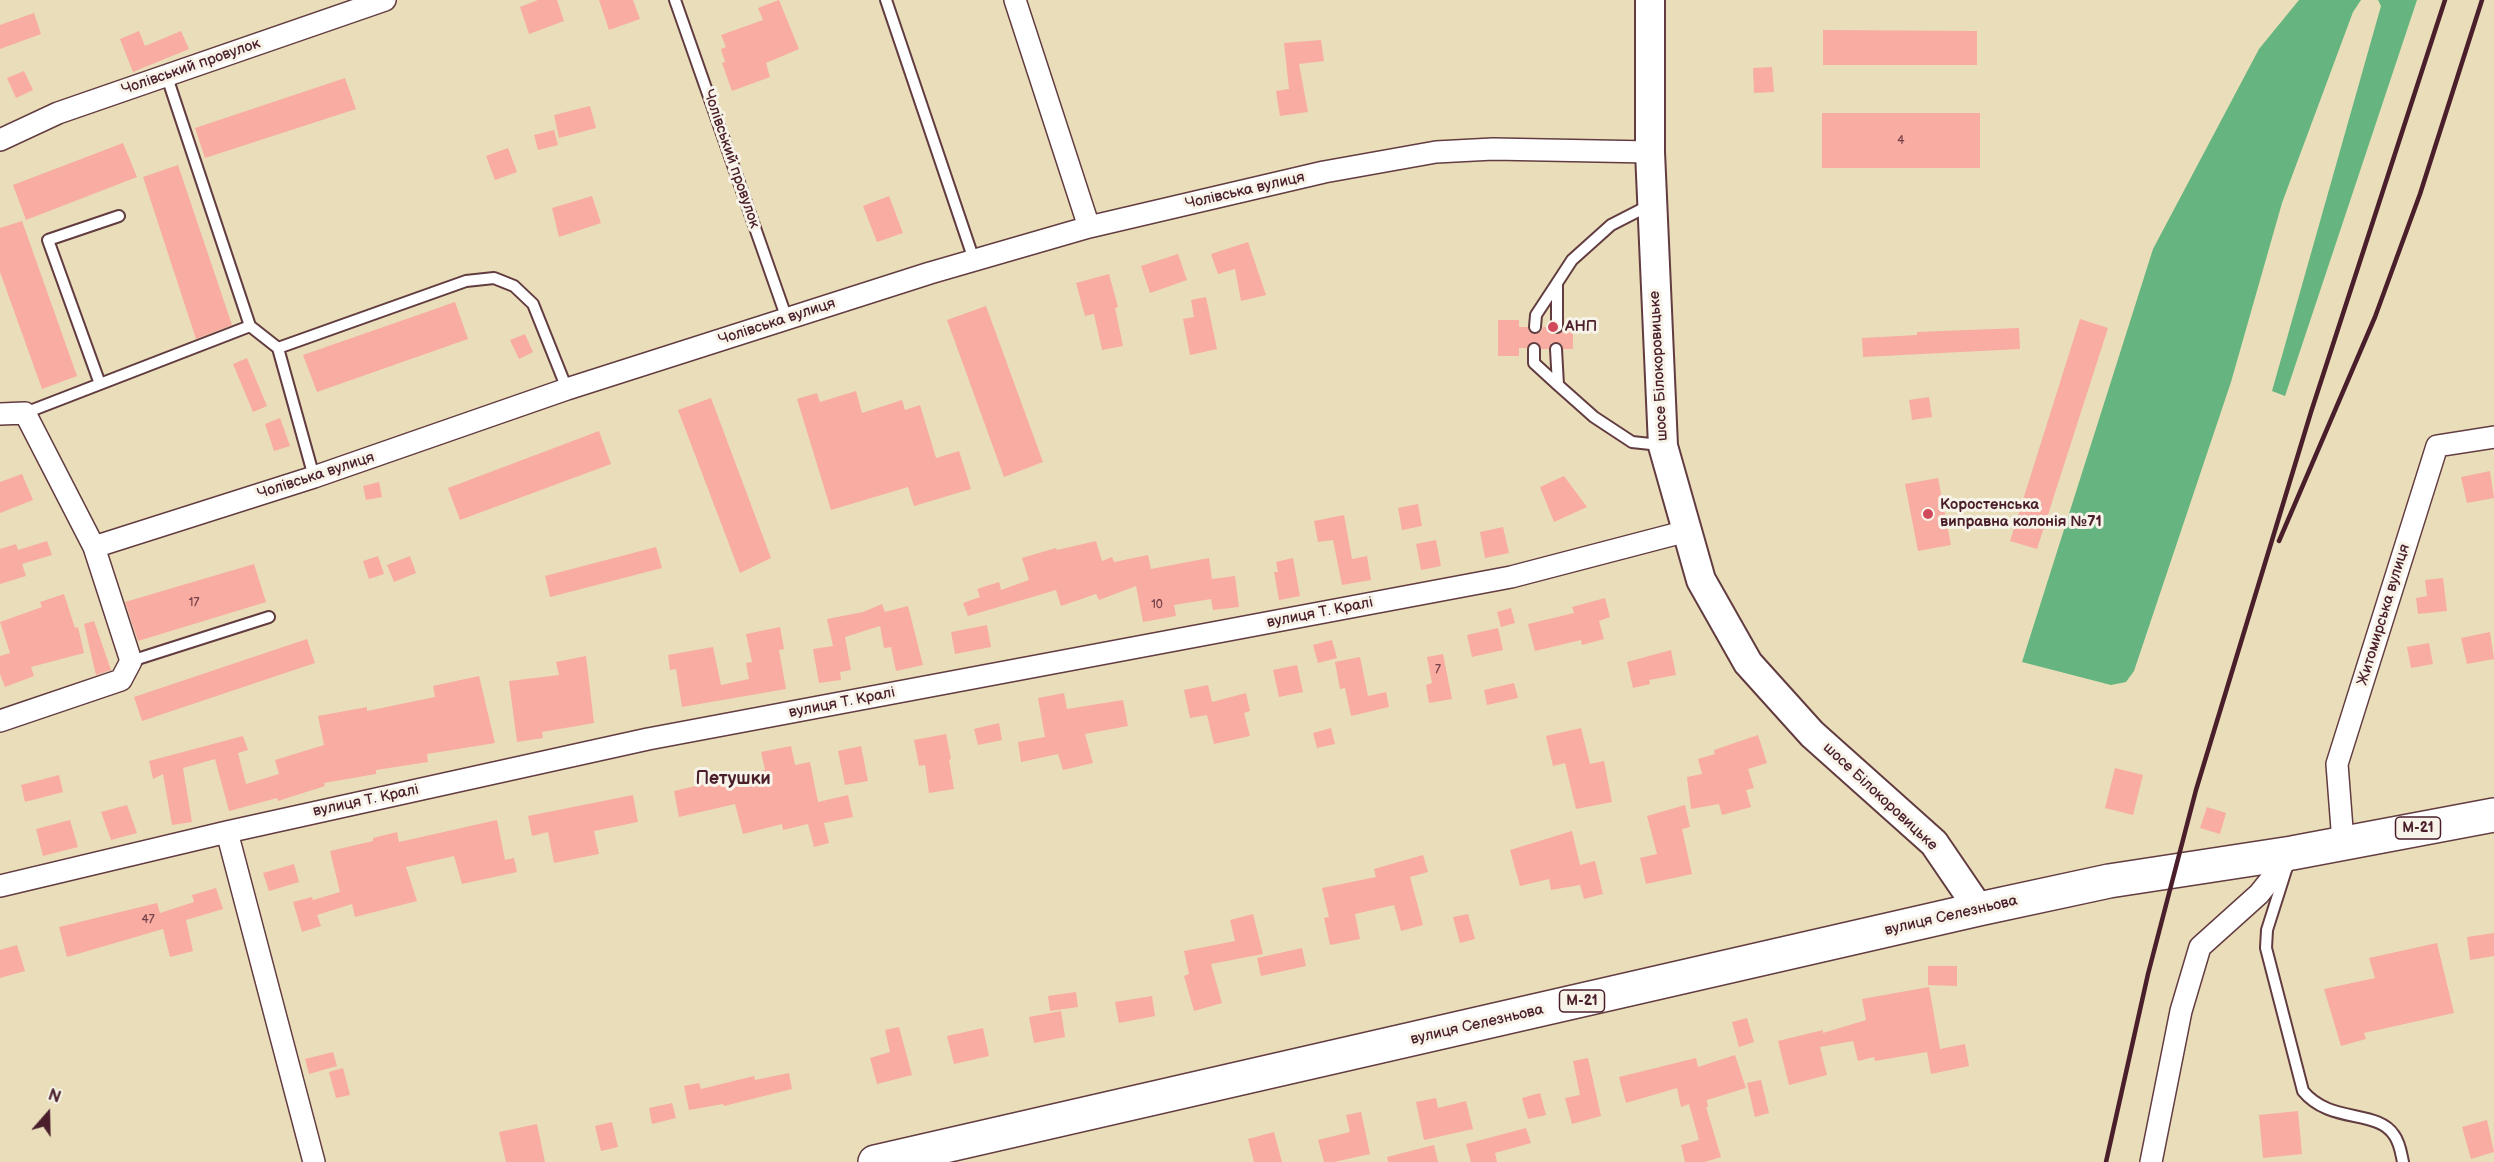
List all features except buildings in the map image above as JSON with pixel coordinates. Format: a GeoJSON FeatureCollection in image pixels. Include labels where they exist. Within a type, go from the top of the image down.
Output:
{"type":"FeatureCollection","features":[{"type":"Feature","properties":{"kind":"highway","name":"М-21"},"geometry":{"type":"LineString","coordinates":[[2292,853],[2494,814]]}},
{"type":"Feature","properties":{"kind":"highway","name":"вулиця Селезньова"},"geometry":{"type":"LineString","coordinates":[[875,1162],[1979,909],[2109,881],[2292,853]]}},
{"type":"Feature","properties":{"kind":"main road","name":"шосе Білокоровицьке"},"geometry":{"type":"LineString","coordinates":[[1650,0],[1650,152],[1663,446],[1701,580],[1748,663],[1812,734],[1934,843],[1979,909]]}},
{"type":"Feature","properties":{"kind":"street","name":"Чолівський провулок"},"geometry":{"type":"LineString","coordinates":[[0,140],[58,113],[385,0]]}},
{"type":"Feature","properties":{"kind":"street"},"geometry":{"type":"LineString","coordinates":[[1015,0],[1089,226]]}},
{"type":"Feature","properties":{"kind":"street","name":"Чолівська вулиця"},"geometry":{"type":"LineString","coordinates":[[94,547],[314,477],[567,389],[974,260],[1089,226],[1324,172],[1436,152],[1493,149],[1650,152]]}},
{"type":"Feature","properties":{"kind":"street"},"geometry":{"type":"LineString","coordinates":[[0,414],[25,412],[94,547],[130,661],[121,680],[0,721]]}},
{"type":"Feature","properties":{"kind":"street","name":"Житомирська вулиця"},"geometry":{"type":"LineString","coordinates":[[2343,842],[2337,764],[2437,446],[2494,437]]}},
{"type":"Feature","properties":{"kind":"street","name":"вулиця Т. Кралі"},"geometry":{"type":"LineString","coordinates":[[0,886],[227,832],[648,739],[1511,577],[1687,531]]}},
{"type":"Feature","properties":{"kind":"street"},"geometry":{"type":"LineString","coordinates":[[227,832],[314,1162]]}},
{"type":"Feature","properties":{"kind":"street"},"geometry":{"type":"LineString","coordinates":[[2151,1162],[2181,1011],[2200,947],[2259,894],[2292,853]]}},
{"type":"Feature","properties":{"kind":"lane","name":"Чолівський провулок"},"geometry":{"type":"LineString","coordinates":[[675,0],[787,319]]}},
{"type":"Feature","properties":{"kind":"lane"},"geometry":{"type":"LineString","coordinates":[[886,0],[974,260]]}},
{"type":"Feature","properties":{"kind":"lane"},"geometry":{"type":"LineString","coordinates":[[167,77],[250,326],[278,348],[314,477]]}},
{"type":"Feature","properties":{"kind":"lane"},"geometry":{"type":"LineString","coordinates":[[1535,327],[1536,315],[1572,260],[1611,225],[1653,203]]}},
{"type":"Feature","properties":{"kind":"lane"},"geometry":{"type":"LineString","coordinates":[[100,384],[48,240],[119,216]]}},
{"type":"Feature","properties":{"kind":"lane"},"geometry":{"type":"LineString","coordinates":[[278,348],[466,281],[494,278],[514,286],[533,304],[567,389]]}},
{"type":"Feature","properties":{"kind":"lane"},"geometry":{"type":"LineString","coordinates":[[1557,283],[1557,327]]}},
{"type":"Feature","properties":{"kind":"lane"},"geometry":{"type":"LineString","coordinates":[[25,412],[250,326]]}},
{"type":"Feature","properties":{"kind":"lane"},"geometry":{"type":"LineString","coordinates":[[1534,348],[1534,363],[1594,417],[1632,442],[1663,446]]}},
{"type":"Feature","properties":{"kind":"lane"},"geometry":{"type":"LineString","coordinates":[[1556,349],[1557,385]]}},
{"type":"Feature","properties":{"kind":"lane"},"geometry":{"type":"LineString","coordinates":[[130,661],[269,617]]}},
{"type":"Feature","properties":{"kind":"lane"},"geometry":{"type":"LineString","coordinates":[[2292,853],[2267,930],[2266,948],[2303,1091],[2311,1101],[2327,1111],[2378,1122],[2387,1127],[2397,1141],[2403,1162]]}},
{"type":"Feature","properties":{"kind":"green space"},"geometry":{"type":"Polygon","coordinates":[[[2299,0],[2361,0],[2353,12],[2282,203],[2231,382],[2134,671],[2126,682],[2111,685],[2022,662],[2153,249],[2259,49],[2299,0]]]}},
{"type":"Feature","properties":{"kind":"green space"},"geometry":{"type":"Polygon","coordinates":[[[2378,0],[2417,0],[2285,396],[2272,391],[2381,6],[2378,0]]]}},
{"type":"Feature","properties":{"kind":"railway"},"geometry":{"type":"LineString","coordinates":[[2106,1162],[2148,974],[2196,790],[2311,412],[2445,0]]}},
{"type":"Feature","properties":{"kind":"railway"},"geometry":{"type":"LineString","coordinates":[[2279,541],[2375,317],[2420,194],[2482,0]]}},
{"type":"Feature","properties":{"kind":"place","name":"АНП"},"geometry":{"type":"Point","coordinates":[1553,327]}},
{"type":"Feature","properties":{"kind":"place","name":"Коростенська виправна колонія №71"},"geometry":{"type":"Point","coordinates":[1928,514]}},
{"type":"Feature","properties":{"kind":"district","name":"Петушки"},"geometry":{"type":"Point","coordinates":[733,779]}}]}
